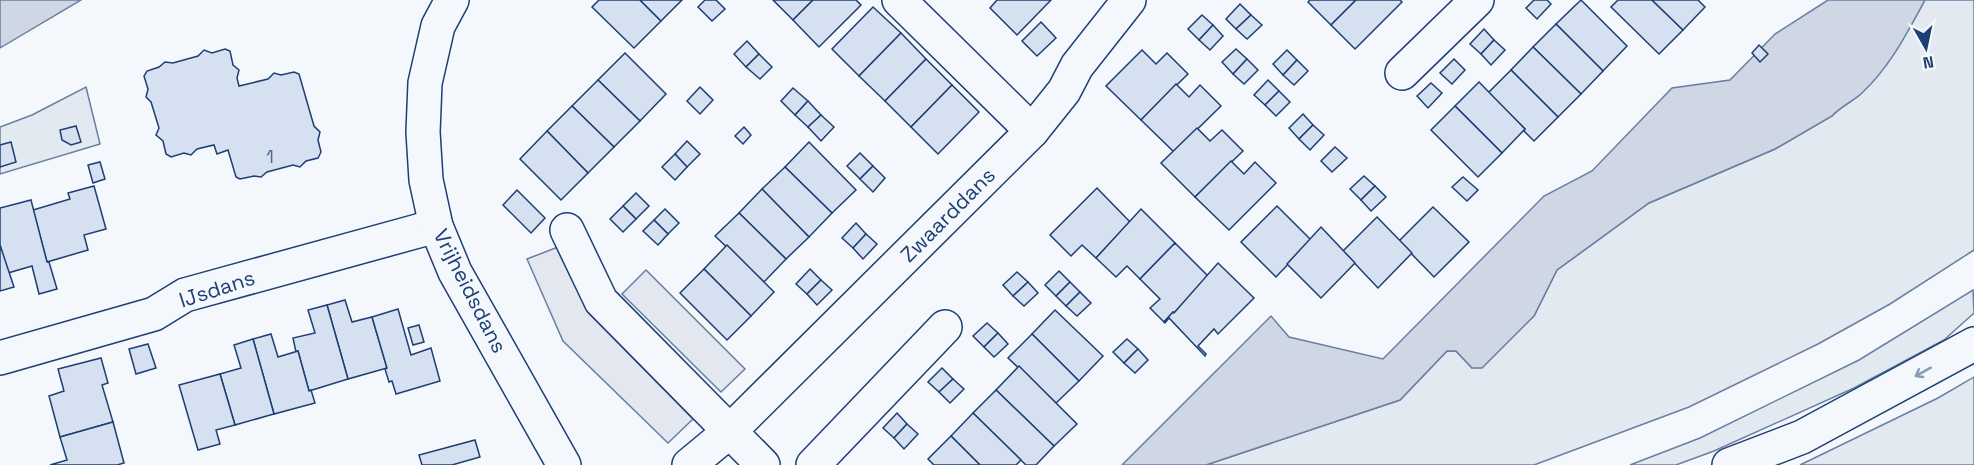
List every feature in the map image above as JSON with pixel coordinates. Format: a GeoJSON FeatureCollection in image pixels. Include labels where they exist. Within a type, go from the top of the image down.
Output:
{"type":"FeatureCollection","features":[{"type":"Feature","properties":{"kind":"street","name":"Vrijheidsdans"},"geometry":{"type":"LineString","coordinates":[[452,0],[438,26],[425,83],[423,132],[426,180],[436,226],[455,272],[564,465]]}},
{"type":"Feature","properties":{"kind":"street"},"geometry":{"type":"LineString","coordinates":[[899,0],[1032,131]]}},
{"type":"Feature","properties":{"kind":"street","name":"Zwaarddans"},"geometry":{"type":"LineString","coordinates":[[688,465],[730,431],[1032,131],[1064,91],[1077,66],[1129,0]]}},
{"type":"Feature","properties":{"kind":"street"},"geometry":{"type":"LineString","coordinates":[[1402,73],[1477,0]]}},
{"type":"Feature","properties":{"kind":"street","name":"IJsdans"},"geometry":{"type":"LineString","coordinates":[[0,358],[154,314],[185,295],[436,226]]}},
{"type":"Feature","properties":{"kind":"street"},"geometry":{"type":"LineString","coordinates":[[567,230],[601,301],[763,465]]}},
{"type":"Feature","properties":{"kind":"street"},"geometry":{"type":"LineString","coordinates":[[813,465],[945,327]]}},
{"type":"Feature","properties":{"kind":"street"},"geometry":{"type":"LineString","coordinates":[[1728,465],[1802,438],[1974,344]]}},
{"type":"Feature","properties":{"kind":"shaded area"},"geometry":{"type":"Polygon","coordinates":[[[0,0],[81,0],[0,48],[0,0]]]}},
{"type":"Feature","properties":{"kind":"shaded area"},"geometry":{"type":"Polygon","coordinates":[[[1828,0],[1925,0],[1889,61],[1872,83],[1858,96],[1832,116],[1775,149],[1649,203],[1557,270],[1534,316],[1482,368],[1472,368],[1456,351],[1447,351],[1400,400],[1206,465],[1122,465],[1271,316],[1289,337],[1383,359],[1544,196],[1592,171],[1672,88],[1730,80],[1775,34],[1828,0]]]}},
{"type":"Feature","properties":{"kind":"shaded area"},"geometry":{"type":"Polygon","coordinates":[[[1925,0],[1974,0],[1974,250],[1890,304],[1818,344],[1689,407],[1534,465],[1206,465],[1400,400],[1447,351],[1456,351],[1472,368],[1534,316],[1557,270],[1649,203],[1775,149],[1832,116],[1854,99],[1888,60],[1925,0]]]}},
{"type":"Feature","properties":{"kind":"shaded area"},"geometry":{"type":"Polygon","coordinates":[[[86,87],[100,144],[0,174],[0,127],[32,115],[86,87]]]}},
{"type":"Feature","properties":{"kind":"shaded area"},"geometry":{"type":"Polygon","coordinates":[[[558,247],[587,311],[693,419],[668,443],[563,341],[527,259],[558,247]]]}},
{"type":"Feature","properties":{"kind":"shaded area"},"geometry":{"type":"Polygon","coordinates":[[[646,270],[745,369],[721,392],[622,294],[646,270]]]}},
{"type":"Feature","properties":{"kind":"shaded area"},"geometry":{"type":"Polygon","coordinates":[[[1973,290],[1974,313],[1944,340],[1854,388],[1714,451],[1676,465],[1630,465],[1700,438],[1859,360],[1973,290]]]}},
{"type":"Feature","properties":{"kind":"shaded area"},"geometry":{"type":"Polygon","coordinates":[[[1974,377],[1974,465],[1800,465],[1938,398],[1974,377]]]}},
{"type":"Feature","properties":{"kind":"building"},"geometry":{"type":"Polygon","coordinates":[[[599,0],[640,0],[661,21],[634,48],[592,7],[599,0]]]}},
{"type":"Feature","properties":{"kind":"building"},"geometry":{"type":"Polygon","coordinates":[[[640,0],[682,0],[661,21],[640,0]]]}},
{"type":"Feature","properties":{"kind":"building"},"geometry":{"type":"Polygon","coordinates":[[[705,0],[716,0],[725,9],[712,21],[698,7],[705,0]]]}},
{"type":"Feature","properties":{"kind":"building"},"geometry":{"type":"Polygon","coordinates":[[[773,0],[813,0],[793,20],[773,0]]]}},
{"type":"Feature","properties":{"kind":"building"},"geometry":{"type":"Polygon","coordinates":[[[813,0],[856,0],[861,5],[819,47],[793,20],[813,0]]]}},
{"type":"Feature","properties":{"kind":"building"},"geometry":{"type":"Polygon","coordinates":[[[997,0],[1051,0],[1017,35],[990,8],[997,0]]]}},
{"type":"Feature","properties":{"kind":"building"},"geometry":{"type":"Polygon","coordinates":[[[1310,0],[1356,0],[1331,25],[1308,2],[1310,0]]]}},
{"type":"Feature","properties":{"kind":"building"},"geometry":{"type":"Polygon","coordinates":[[[1356,0],[1400,0],[1402,2],[1355,49],[1331,25],[1356,0]]]}},
{"type":"Feature","properties":{"kind":"building"},"geometry":{"type":"Polygon","coordinates":[[[1534,0],[1547,0],[1551,4],[1537,19],[1526,8],[1534,0]]]}},
{"type":"Feature","properties":{"kind":"building"},"geometry":{"type":"Polygon","coordinates":[[[1581,0],[1627,46],[1603,71],[1556,24],[1581,0]]]}},
{"type":"Feature","properties":{"kind":"building"},"geometry":{"type":"Polygon","coordinates":[[[1618,0],[1652,0],[1683,30],[1659,54],[1611,7],[1618,0]]]}},
{"type":"Feature","properties":{"kind":"building"},"geometry":{"type":"Polygon","coordinates":[[[1652,0],[1698,0],[1705,7],[1683,30],[1652,0]]]}},
{"type":"Feature","properties":{"kind":"building"},"geometry":{"type":"Polygon","coordinates":[[[1240,4],[1251,15],[1236,29],[1226,19],[1240,4]]]}},
{"type":"Feature","properties":{"kind":"building"},"geometry":{"type":"Polygon","coordinates":[[[873,7],[901,33],[859,76],[832,49],[873,7]]]}},
{"type":"Feature","properties":{"kind":"building"},"geometry":{"type":"Polygon","coordinates":[[[1202,15],[1213,25],[1199,40],[1188,29],[1202,15]]]}},
{"type":"Feature","properties":{"kind":"building"},"geometry":{"type":"Polygon","coordinates":[[[1251,15],[1262,25],[1247,39],[1236,29],[1251,15]]]}},
{"type":"Feature","properties":{"kind":"building"},"geometry":{"type":"Polygon","coordinates":[[[1041,22],[1056,38],[1037,56],[1022,41],[1041,22]]]}},
{"type":"Feature","properties":{"kind":"building"},"geometry":{"type":"Polygon","coordinates":[[[1556,24],[1603,71],[1581,94],[1533,47],[1556,24]]]}},
{"type":"Feature","properties":{"kind":"building"},"geometry":{"type":"Polygon","coordinates":[[[1213,25],[1223,36],[1210,50],[1199,40],[1213,25]]]}},
{"type":"Feature","properties":{"kind":"building"},"geometry":{"type":"Polygon","coordinates":[[[1484,29],[1494,40],[1481,54],[1470,44],[1484,29]]]}},
{"type":"Feature","properties":{"kind":"building"},"geometry":{"type":"Polygon","coordinates":[[[901,33],[926,59],[885,101],[859,76],[901,33]]]}},
{"type":"Feature","properties":{"kind":"building"},"geometry":{"type":"Polygon","coordinates":[[[1494,40],[1505,50],[1491,65],[1481,54],[1494,40]]]}},
{"type":"Feature","properties":{"kind":"building"},"geometry":{"type":"Polygon","coordinates":[[[747,41],[759,54],[746,67],[734,54],[747,41]]]}},
{"type":"Feature","properties":{"kind":"building"},"geometry":{"type":"Polygon","coordinates":[[[1759,45],[1768,54],[1760,62],[1752,53],[1759,45]]]}},
{"type":"Feature","properties":{"kind":"building"},"geometry":{"type":"Polygon","coordinates":[[[1533,47],[1581,94],[1558,117],[1511,70],[1533,47]]]}},
{"type":"Feature","properties":{"kind":"building"},"geometry":{"type":"Polygon","coordinates":[[[225,49],[230,51],[233,65],[239,70],[237,78],[239,86],[268,79],[274,73],[299,74],[314,126],[320,132],[318,140],[321,152],[318,158],[306,161],[300,167],[293,165],[267,172],[261,177],[240,179],[236,177],[228,150],[217,154],[214,145],[197,149],[191,155],[184,153],[171,157],[166,154],[163,141],[156,135],[159,128],[151,102],[146,97],[148,89],[144,76],[147,71],[165,62],[173,63],[198,56],[204,50],[212,53],[225,49]]]}},
{"type":"Feature","properties":{"kind":"building"},"geometry":{"type":"Polygon","coordinates":[[[1236,49],[1247,59],[1233,74],[1222,62],[1236,49]]]}},
{"type":"Feature","properties":{"kind":"building"},"geometry":{"type":"Polygon","coordinates":[[[1142,50],[1156,64],[1167,53],[1188,74],[1141,120],[1106,86],[1142,50]]]}},
{"type":"Feature","properties":{"kind":"building"},"geometry":{"type":"Polygon","coordinates":[[[1287,50],[1297,60],[1283,75],[1273,64],[1287,50]]]}},
{"type":"Feature","properties":{"kind":"building"},"geometry":{"type":"Polygon","coordinates":[[[625,53],[666,94],[640,121],[598,80],[625,53]]]}},
{"type":"Feature","properties":{"kind":"building"},"geometry":{"type":"Polygon","coordinates":[[[759,54],[772,67],[760,79],[746,67],[759,54]]]}},
{"type":"Feature","properties":{"kind":"building"},"geometry":{"type":"Polygon","coordinates":[[[926,59],[952,85],[911,127],[885,101],[926,59]]]}},
{"type":"Feature","properties":{"kind":"building"},"geometry":{"type":"Polygon","coordinates":[[[1247,59],[1258,70],[1244,84],[1233,74],[1247,59]]]}},
{"type":"Feature","properties":{"kind":"building"},"geometry":{"type":"Polygon","coordinates":[[[1454,59],[1465,70],[1452,84],[1440,73],[1454,59]]]}},
{"type":"Feature","properties":{"kind":"building"},"geometry":{"type":"Polygon","coordinates":[[[1297,60],[1308,71],[1294,85],[1283,75],[1297,60]]]}},
{"type":"Feature","properties":{"kind":"building"},"geometry":{"type":"Polygon","coordinates":[[[1511,70],[1558,117],[1534,141],[1524,131],[1525,129],[1488,93],[1511,70]]]}},
{"type":"Feature","properties":{"kind":"building"},"geometry":{"type":"Polygon","coordinates":[[[598,80],[640,121],[614,147],[572,106],[598,80]]]}},
{"type":"Feature","properties":{"kind":"building"},"geometry":{"type":"Polygon","coordinates":[[[1268,80],[1279,91],[1265,105],[1254,95],[1268,80]]]}},
{"type":"Feature","properties":{"kind":"building"},"geometry":{"type":"Polygon","coordinates":[[[1479,82],[1525,129],[1502,153],[1455,106],[1479,82]]]}},
{"type":"Feature","properties":{"kind":"building"},"geometry":{"type":"Polygon","coordinates":[[[1431,83],[1442,93],[1428,108],[1417,96],[1431,83]]]}},
{"type":"Feature","properties":{"kind":"building"},"geometry":{"type":"Polygon","coordinates":[[[1176,84],[1189,97],[1200,85],[1221,106],[1174,152],[1141,120],[1176,84]]]}},
{"type":"Feature","properties":{"kind":"building"},"geometry":{"type":"Polygon","coordinates":[[[952,85],[979,112],[938,154],[911,127],[952,85]]]}},
{"type":"Feature","properties":{"kind":"building"},"geometry":{"type":"Polygon","coordinates":[[[700,87],[713,100],[700,114],[687,101],[700,87]]]}},
{"type":"Feature","properties":{"kind":"building"},"geometry":{"type":"Polygon","coordinates":[[[793,88],[808,101],[795,115],[781,101],[793,88]]]}},
{"type":"Feature","properties":{"kind":"building"},"geometry":{"type":"Polygon","coordinates":[[[1279,91],[1290,102],[1276,116],[1265,105],[1279,91]]]}},
{"type":"Feature","properties":{"kind":"building"},"geometry":{"type":"Polygon","coordinates":[[[808,101],[821,115],[808,127],[795,115],[808,101]]]}},
{"type":"Feature","properties":{"kind":"building"},"geometry":{"type":"Polygon","coordinates":[[[572,106],[614,147],[588,173],[547,131],[572,106]]]}},
{"type":"Feature","properties":{"kind":"building"},"geometry":{"type":"Polygon","coordinates":[[[1455,106],[1502,153],[1478,177],[1431,130],[1455,106]]]}},
{"type":"Feature","properties":{"kind":"building"},"geometry":{"type":"Polygon","coordinates":[[[1303,114],[1313,125],[1299,139],[1289,128],[1303,114]]]}},
{"type":"Feature","properties":{"kind":"building"},"geometry":{"type":"Polygon","coordinates":[[[821,115],[834,127],[821,141],[808,127],[821,115]]]}},
{"type":"Feature","properties":{"kind":"building"},"geometry":{"type":"Polygon","coordinates":[[[1313,125],[1324,135],[1310,150],[1299,139],[1313,125]]]}},
{"type":"Feature","properties":{"kind":"building"},"geometry":{"type":"Polygon","coordinates":[[[76,126],[81,142],[71,145],[62,140],[60,130],[76,126]]]}},
{"type":"Feature","properties":{"kind":"building"},"geometry":{"type":"Polygon","coordinates":[[[744,127],[751,135],[743,144],[735,136],[744,127]]]}},
{"type":"Feature","properties":{"kind":"building"},"geometry":{"type":"Polygon","coordinates":[[[1197,128],[1210,141],[1222,130],[1243,151],[1195,197],[1161,163],[1197,128]]]}},
{"type":"Feature","properties":{"kind":"building"},"geometry":{"type":"Polygon","coordinates":[[[547,131],[588,173],[561,200],[520,159],[547,131]]]}},
{"type":"Feature","properties":{"kind":"building"},"geometry":{"type":"Polygon","coordinates":[[[687,141],[700,154],[687,167],[675,154],[687,141]]]}},
{"type":"Feature","properties":{"kind":"building"},"geometry":{"type":"Polygon","coordinates":[[[11,142],[16,162],[0,167],[0,145],[11,142]]]}},
{"type":"Feature","properties":{"kind":"building"},"geometry":{"type":"Polygon","coordinates":[[[809,142],[856,190],[832,213],[785,167],[809,142]]]}},
{"type":"Feature","properties":{"kind":"building"},"geometry":{"type":"Polygon","coordinates":[[[1335,147],[1347,158],[1332,172],[1321,161],[1335,147]]]}},
{"type":"Feature","properties":{"kind":"building"},"geometry":{"type":"Polygon","coordinates":[[[860,153],[873,166],[860,179],[847,166],[860,153]]]}},
{"type":"Feature","properties":{"kind":"building"},"geometry":{"type":"Polygon","coordinates":[[[675,154],[687,167],[675,180],[662,167],[675,154]]]}},
{"type":"Feature","properties":{"kind":"building"},"geometry":{"type":"Polygon","coordinates":[[[1231,161],[1244,174],[1255,162],[1276,183],[1229,230],[1195,197],[1231,161]]]}},
{"type":"Feature","properties":{"kind":"building"},"geometry":{"type":"Polygon","coordinates":[[[100,162],[105,179],[93,183],[88,165],[100,162]]]}},
{"type":"Feature","properties":{"kind":"building"},"geometry":{"type":"Polygon","coordinates":[[[873,166],[885,178],[873,192],[860,179],[873,166]]]}},
{"type":"Feature","properties":{"kind":"building"},"geometry":{"type":"Polygon","coordinates":[[[785,167],[832,213],[809,237],[762,189],[785,167]]]}},
{"type":"Feature","properties":{"kind":"building"},"geometry":{"type":"Polygon","coordinates":[[[1364,176],[1375,186],[1361,200],[1350,189],[1364,176]]]}},
{"type":"Feature","properties":{"kind":"building"},"geometry":{"type":"Polygon","coordinates":[[[1463,177],[1478,190],[1467,201],[1452,187],[1463,177]]]}},
{"type":"Feature","properties":{"kind":"building"},"geometry":{"type":"Polygon","coordinates":[[[94,186],[106,229],[84,235],[88,250],[47,262],[33,210],[70,199],[68,193],[94,186]]]}},
{"type":"Feature","properties":{"kind":"building"},"geometry":{"type":"Polygon","coordinates":[[[1375,186],[1386,197],[1371,211],[1361,200],[1375,186]]]}},
{"type":"Feature","properties":{"kind":"building"},"geometry":{"type":"Polygon","coordinates":[[[1097,188],[1130,222],[1096,258],[1082,245],[1071,256],[1050,235],[1097,188]]]}},
{"type":"Feature","properties":{"kind":"building"},"geometry":{"type":"Polygon","coordinates":[[[762,189],[809,237],[786,259],[739,213],[762,189]]]}},
{"type":"Feature","properties":{"kind":"building"},"geometry":{"type":"Polygon","coordinates":[[[517,190],[545,218],[531,233],[503,205],[517,190]]]}},
{"type":"Feature","properties":{"kind":"building"},"geometry":{"type":"Polygon","coordinates":[[[636,193],[649,206],[636,219],[623,206],[636,193]]]}},
{"type":"Feature","properties":{"kind":"building"},"geometry":{"type":"Polygon","coordinates":[[[31,200],[47,262],[49,262],[57,289],[39,294],[32,266],[8,273],[0,245],[0,208],[31,200]]]}},
{"type":"Feature","properties":{"kind":"building"},"geometry":{"type":"Polygon","coordinates":[[[623,206],[636,219],[623,232],[610,219],[623,206]]]}},
{"type":"Feature","properties":{"kind":"building"},"geometry":{"type":"Polygon","coordinates":[[[1277,206],[1311,240],[1276,277],[1241,242],[1277,206]]]}},
{"type":"Feature","properties":{"kind":"building"},"geometry":{"type":"Polygon","coordinates":[[[1433,207],[1469,242],[1434,277],[1399,241],[1433,207]]]}},
{"type":"Feature","properties":{"kind":"building"},"geometry":{"type":"Polygon","coordinates":[[[665,209],[679,223],[668,234],[654,220],[665,209]]]}},
{"type":"Feature","properties":{"kind":"building"},"geometry":{"type":"Polygon","coordinates":[[[1141,209],[1175,243],[1140,279],[1127,266],[1116,277],[1096,258],[1141,209]]]}},
{"type":"Feature","properties":{"kind":"building"},"geometry":{"type":"Polygon","coordinates":[[[739,213],[786,259],[764,282],[715,236],[739,213]]]}},
{"type":"Feature","properties":{"kind":"building"},"geometry":{"type":"Polygon","coordinates":[[[1377,217],[1412,253],[1378,288],[1343,251],[1377,217]]]}},
{"type":"Feature","properties":{"kind":"building"},"geometry":{"type":"Polygon","coordinates":[[[654,220],[668,234],[658,245],[643,231],[654,220]]]}},
{"type":"Feature","properties":{"kind":"building"},"geometry":{"type":"Polygon","coordinates":[[[856,223],[866,234],[853,248],[842,238],[856,223]]]}},
{"type":"Feature","properties":{"kind":"building"},"geometry":{"type":"Polygon","coordinates":[[[1321,227],[1355,263],[1321,298],[1287,264],[1321,227]]]}},
{"type":"Feature","properties":{"kind":"building"},"geometry":{"type":"Polygon","coordinates":[[[866,234],[877,244],[863,259],[853,248],[866,234]]]}},
{"type":"Feature","properties":{"kind":"building"},"geometry":{"type":"Polygon","coordinates":[[[1175,243],[1208,276],[1164,322],[1150,308],[1160,299],[1140,279],[1175,243]]]}},
{"type":"Feature","properties":{"kind":"building"},"geometry":{"type":"Polygon","coordinates":[[[0,245],[14,287],[0,291],[0,245]]]}},
{"type":"Feature","properties":{"kind":"building"},"geometry":{"type":"Polygon","coordinates":[[[727,245],[774,292],[751,316],[704,269],[727,245]]]}},
{"type":"Feature","properties":{"kind":"building"},"geometry":{"type":"Polygon","coordinates":[[[1218,263],[1254,298],[1218,334],[1214,329],[1198,346],[1206,354],[1205,356],[1169,318],[1164,322],[1218,263]]]}},
{"type":"Feature","properties":{"kind":"building"},"geometry":{"type":"Polygon","coordinates":[[[704,269],[751,316],[727,340],[680,293],[704,269]]]}},
{"type":"Feature","properties":{"kind":"building"},"geometry":{"type":"Polygon","coordinates":[[[810,269],[821,280],[807,294],[796,284],[810,269]]]}},
{"type":"Feature","properties":{"kind":"building"},"geometry":{"type":"Polygon","coordinates":[[[1059,271],[1070,282],[1056,296],[1045,285],[1059,271]]]}},
{"type":"Feature","properties":{"kind":"building"},"geometry":{"type":"Polygon","coordinates":[[[1017,272],[1028,282],[1013,296],[1003,285],[1017,272]]]}},
{"type":"Feature","properties":{"kind":"building"},"geometry":{"type":"Polygon","coordinates":[[[821,280],[832,290],[817,305],[807,294],[821,280]]]}},
{"type":"Feature","properties":{"kind":"building"},"geometry":{"type":"Polygon","coordinates":[[[1028,282],[1038,293],[1024,306],[1013,296],[1028,282]]]}},
{"type":"Feature","properties":{"kind":"building"},"geometry":{"type":"Polygon","coordinates":[[[1070,282],[1080,292],[1066,306],[1056,296],[1070,282]]]}},
{"type":"Feature","properties":{"kind":"building"},"geometry":{"type":"Polygon","coordinates":[[[1080,292],[1091,303],[1077,316],[1066,306],[1080,292]]]}},
{"type":"Feature","properties":{"kind":"building"},"geometry":{"type":"Polygon","coordinates":[[[345,300],[352,322],[372,317],[387,368],[348,379],[327,305],[345,300]]]}},
{"type":"Feature","properties":{"kind":"building"},"geometry":{"type":"Polygon","coordinates":[[[327,305],[348,379],[309,391],[293,338],[315,333],[308,310],[327,305]]]}},
{"type":"Feature","properties":{"kind":"building"},"geometry":{"type":"Polygon","coordinates":[[[398,309],[411,355],[431,348],[440,381],[396,394],[392,381],[389,382],[372,317],[398,309]]]}},
{"type":"Feature","properties":{"kind":"building"},"geometry":{"type":"Polygon","coordinates":[[[1055,310],[1103,356],[1079,381],[1032,334],[1055,310]]]}},
{"type":"Feature","properties":{"kind":"building"},"geometry":{"type":"Polygon","coordinates":[[[987,323],[998,333],[984,347],[973,336],[987,323]]]}},
{"type":"Feature","properties":{"kind":"building"},"geometry":{"type":"Polygon","coordinates":[[[419,325],[424,342],[413,345],[408,328],[419,325]]]}},
{"type":"Feature","properties":{"kind":"building"},"geometry":{"type":"Polygon","coordinates":[[[998,333],[1008,344],[994,357],[984,347],[998,333]]]}},
{"type":"Feature","properties":{"kind":"building"},"geometry":{"type":"Polygon","coordinates":[[[271,334],[278,357],[298,351],[309,391],[311,390],[315,403],[274,414],[253,339],[271,334]]]}},
{"type":"Feature","properties":{"kind":"building"},"geometry":{"type":"Polygon","coordinates":[[[1032,334],[1079,381],[1056,403],[1008,358],[1032,334]]]}},
{"type":"Feature","properties":{"kind":"building"},"geometry":{"type":"Polygon","coordinates":[[[253,339],[274,414],[235,425],[220,374],[241,368],[234,345],[253,339]]]}},
{"type":"Feature","properties":{"kind":"building"},"geometry":{"type":"Polygon","coordinates":[[[1127,339],[1138,349],[1124,363],[1113,352],[1127,339]]]}},
{"type":"Feature","properties":{"kind":"building"},"geometry":{"type":"Polygon","coordinates":[[[148,344],[156,368],[136,374],[129,349],[148,344]]]}},
{"type":"Feature","properties":{"kind":"building"},"geometry":{"type":"Polygon","coordinates":[[[1138,349],[1148,360],[1135,373],[1124,363],[1138,349]]]}},
{"type":"Feature","properties":{"kind":"building"},"geometry":{"type":"Polygon","coordinates":[[[101,358],[108,383],[102,385],[113,422],[60,437],[49,396],[64,391],[58,369],[101,358]]]}},
{"type":"Feature","properties":{"kind":"building"},"geometry":{"type":"Polygon","coordinates":[[[1019,366],[1077,424],[1054,446],[996,390],[1019,366]]]}},
{"type":"Feature","properties":{"kind":"building"},"geometry":{"type":"Polygon","coordinates":[[[942,368],[953,379],[939,392],[928,382],[942,368]]]}},
{"type":"Feature","properties":{"kind":"building"},"geometry":{"type":"Polygon","coordinates":[[[220,374],[235,425],[216,430],[220,444],[198,450],[179,385],[220,374]]]}},
{"type":"Feature","properties":{"kind":"building"},"geometry":{"type":"Polygon","coordinates":[[[953,379],[964,389],[950,403],[939,392],[953,379]]]}},
{"type":"Feature","properties":{"kind":"building"},"geometry":{"type":"Polygon","coordinates":[[[996,390],[1054,446],[1036,465],[1026,465],[973,413],[996,390]]]}},
{"type":"Feature","properties":{"kind":"building"},"geometry":{"type":"Polygon","coordinates":[[[897,413],[907,424],[894,438],[883,428],[897,413]]]}},
{"type":"Feature","properties":{"kind":"building"},"geometry":{"type":"Polygon","coordinates":[[[973,413],[1021,460],[1016,465],[980,465],[951,436],[973,413]]]}},
{"type":"Feature","properties":{"kind":"building"},"geometry":{"type":"Polygon","coordinates":[[[113,422],[124,463],[117,465],[50,465],[67,460],[60,437],[113,422]]]}},
{"type":"Feature","properties":{"kind":"building"},"geometry":{"type":"Polygon","coordinates":[[[907,424],[918,434],[904,449],[894,438],[907,424]]]}},
{"type":"Feature","properties":{"kind":"building"},"geometry":{"type":"Polygon","coordinates":[[[951,436],[980,465],[934,465],[928,459],[951,436]]]}},
{"type":"Feature","properties":{"kind":"building"},"geometry":{"type":"Polygon","coordinates":[[[475,440],[480,457],[452,465],[422,465],[419,455],[475,440]]]}}]}
